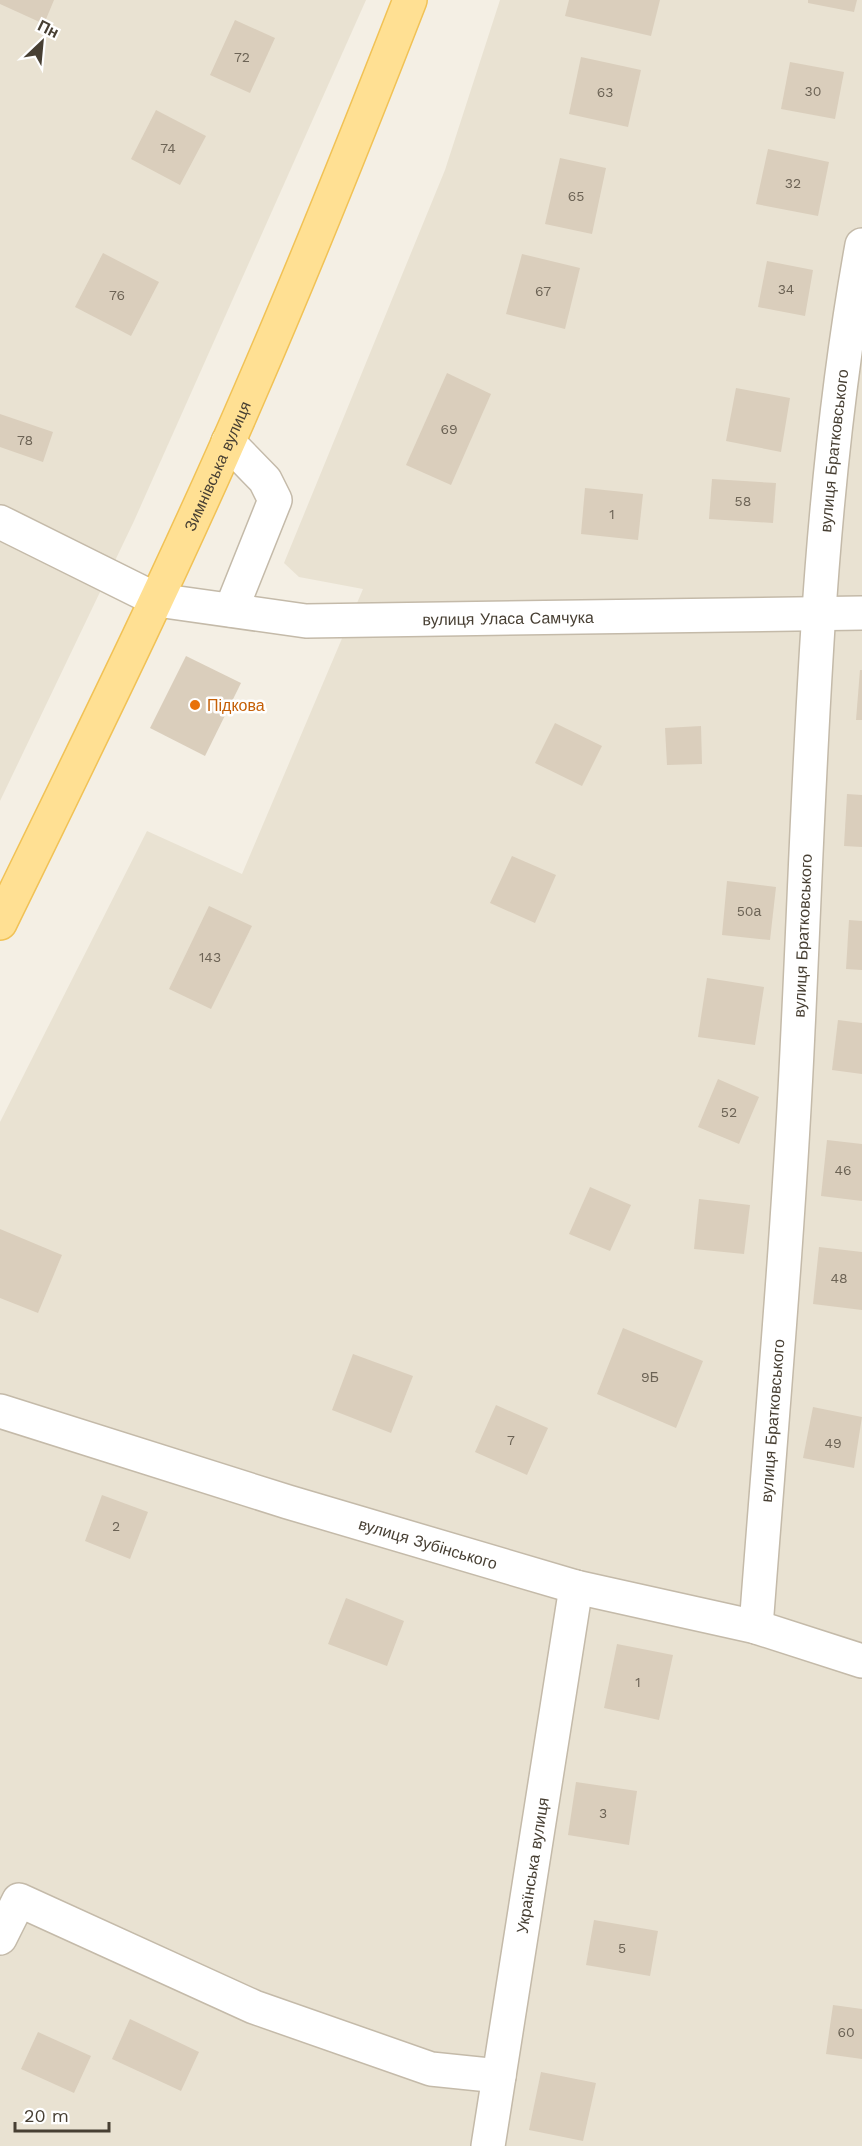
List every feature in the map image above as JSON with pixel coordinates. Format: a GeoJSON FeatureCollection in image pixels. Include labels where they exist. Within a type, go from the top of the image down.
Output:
{"type":"FeatureCollection","features":[{"type":"Feature","properties":{"kind":"main road","name":"Зимнівська вулиця"},"geometry":{"type":"LineString","coordinates":[[0,923],[157,600],[228,441],[344,171],[410,0]]}},
{"type":"Feature","properties":{"kind":"street","name":"вулиця Братковського"},"geometry":{"type":"LineString","coordinates":[[756,1627],[794,1124],[818,612],[844,347],[862,245]]}},
{"type":"Feature","properties":{"kind":"street"},"geometry":{"type":"LineString","coordinates":[[228,441],[265,480],[275,500],[231,610]]}},
{"type":"Feature","properties":{"kind":"street","name":"вулиця Уласа Самчука"},"geometry":{"type":"LineString","coordinates":[[0,522],[157,600],[306,621],[862,613]]}},
{"type":"Feature","properties":{"kind":"street","name":"вулиця Зубінського"},"geometry":{"type":"LineString","coordinates":[[0,1412],[288,1502],[576,1587],[756,1627],[862,1661]]}},
{"type":"Feature","properties":{"kind":"street","name":"Українська вулиця"},"geometry":{"type":"LineString","coordinates":[[488,2146],[576,1587]]}},
{"type":"Feature","properties":{"kind":"street"},"geometry":{"type":"LineString","coordinates":[[0,1938],[19,1900],[254,2007],[431,2069],[499,2076]]}},
{"type":"Feature","properties":{"kind":"shaded area"},"geometry":{"type":"Polygon","coordinates":[[[0,0],[366,0],[134,521],[0,801],[0,0]]]}},
{"type":"Feature","properties":{"kind":"shaded area"},"geometry":{"type":"Polygon","coordinates":[[[500,0],[862,0],[862,2146],[0,2146],[0,1122],[147,831],[242,874],[363,589],[299,577],[284,563],[445,170],[500,0]]]}},
{"type":"Feature","properties":{"kind":"building"},"geometry":{"type":"Polygon","coordinates":[[[0,0],[54,0],[44,24],[0,4],[0,0]]]}},
{"type":"Feature","properties":{"kind":"building"},"geometry":{"type":"Polygon","coordinates":[[[569,0],[660,0],[651,36],[565,16],[569,0]]]}},
{"type":"Feature","properties":{"kind":"building"},"geometry":{"type":"Polygon","coordinates":[[[808,0],[857,0],[854,12],[808,3],[808,0]]]}},
{"type":"Feature","properties":{"kind":"building"},"geometry":{"type":"Polygon","coordinates":[[[235,20],[275,38],[250,93],[210,75],[235,20]]]}},
{"type":"Feature","properties":{"kind":"building"},"geometry":{"type":"Polygon","coordinates":[[[581,57],[641,70],[628,127],[569,114],[581,57]]]}},
{"type":"Feature","properties":{"kind":"building"},"geometry":{"type":"Polygon","coordinates":[[[790,62],[844,72],[835,119],[781,109],[790,62]]]}},
{"type":"Feature","properties":{"kind":"building"},"geometry":{"type":"Polygon","coordinates":[[[156,110],[206,136],[180,185],[131,159],[156,110]]]}},
{"type":"Feature","properties":{"kind":"building"},"geometry":{"type":"Polygon","coordinates":[[[768,149],[829,162],[818,216],[756,204],[768,149]]]}},
{"type":"Feature","properties":{"kind":"building"},"geometry":{"type":"Polygon","coordinates":[[[560,158],[606,168],[592,234],[545,224],[560,158]]]}},
{"type":"Feature","properties":{"kind":"building"},"geometry":{"type":"Polygon","coordinates":[[[103,253],[159,282],[131,336],[75,307],[103,253]]]}},
{"type":"Feature","properties":{"kind":"building"},"geometry":{"type":"Polygon","coordinates":[[[522,254],[580,268],[565,329],[506,314],[522,254]]]}},
{"type":"Feature","properties":{"kind":"building"},"geometry":{"type":"Polygon","coordinates":[[[767,261],[813,270],[805,316],[758,307],[767,261]]]}},
{"type":"Feature","properties":{"kind":"building"},"geometry":{"type":"Polygon","coordinates":[[[447,373],[491,394],[451,485],[406,465],[447,373]]]}},
{"type":"Feature","properties":{"kind":"building"},"geometry":{"type":"Polygon","coordinates":[[[736,388],[790,398],[781,452],[726,441],[736,388]]]}},
{"type":"Feature","properties":{"kind":"building"},"geometry":{"type":"Polygon","coordinates":[[[0,414],[53,432],[43,462],[0,447],[0,414]]]}},
{"type":"Feature","properties":{"kind":"building"},"geometry":{"type":"Polygon","coordinates":[[[712,479],[776,483],[773,523],[709,519],[712,479]]]}},
{"type":"Feature","properties":{"kind":"building"},"geometry":{"type":"Polygon","coordinates":[[[585,488],[643,494],[638,540],[581,534],[585,488]]]}},
{"type":"Feature","properties":{"kind":"building","name":"Підкова"},"geometry":{"type":"Polygon","coordinates":[[[186,656],[241,683],[205,756],[150,728],[186,656]]]}},
{"type":"Feature","properties":{"kind":"building"},"geometry":{"type":"Polygon","coordinates":[[[860,670],[862,670],[862,720],[856,720],[860,670]]]}},
{"type":"Feature","properties":{"kind":"building"},"geometry":{"type":"Polygon","coordinates":[[[555,723],[602,746],[582,786],[535,763],[555,723]]]}},
{"type":"Feature","properties":{"kind":"building"},"geometry":{"type":"Polygon","coordinates":[[[701,726],[702,764],[667,765],[665,728],[701,726]]]}},
{"type":"Feature","properties":{"kind":"building"},"geometry":{"type":"Polygon","coordinates":[[[847,794],[862,795],[862,847],[844,846],[847,794]]]}},
{"type":"Feature","properties":{"kind":"building"},"geometry":{"type":"Polygon","coordinates":[[[512,856],[556,875],[535,923],[490,903],[512,856]]]}},
{"type":"Feature","properties":{"kind":"building"},"geometry":{"type":"Polygon","coordinates":[[[727,881],[776,887],[770,940],[722,935],[727,881]]]}},
{"type":"Feature","properties":{"kind":"building"},"geometry":{"type":"Polygon","coordinates":[[[209,906],[252,926],[211,1009],[169,989],[209,906]]]}},
{"type":"Feature","properties":{"kind":"building"},"geometry":{"type":"Polygon","coordinates":[[[849,920],[862,921],[862,970],[846,969],[849,920]]]}},
{"type":"Feature","properties":{"kind":"building"},"geometry":{"type":"Polygon","coordinates":[[[707,978],[764,987],[755,1045],[698,1037],[707,978]]]}},
{"type":"Feature","properties":{"kind":"building"},"geometry":{"type":"Polygon","coordinates":[[[838,1020],[862,1023],[862,1074],[832,1070],[838,1020]]]}},
{"type":"Feature","properties":{"kind":"building"},"geometry":{"type":"Polygon","coordinates":[[[718,1079],[759,1097],[739,1144],[698,1127],[718,1079]]]}},
{"type":"Feature","properties":{"kind":"building"},"geometry":{"type":"Polygon","coordinates":[[[827,1140],[862,1144],[862,1201],[821,1196],[827,1140]]]}},
{"type":"Feature","properties":{"kind":"building"},"geometry":{"type":"Polygon","coordinates":[[[590,1187],[631,1205],[610,1251],[569,1234],[590,1187]]]}},
{"type":"Feature","properties":{"kind":"building"},"geometry":{"type":"Polygon","coordinates":[[[699,1199],[750,1205],[744,1254],[694,1249],[699,1199]]]}},
{"type":"Feature","properties":{"kind":"building"},"geometry":{"type":"Polygon","coordinates":[[[0,1229],[62,1255],[38,1313],[0,1298],[0,1229]]]}},
{"type":"Feature","properties":{"kind":"building"},"geometry":{"type":"Polygon","coordinates":[[[819,1247],[862,1252],[862,1310],[813,1304],[819,1247]]]}},
{"type":"Feature","properties":{"kind":"building"},"geometry":{"type":"Polygon","coordinates":[[[623,1328],[703,1361],[676,1428],[597,1394],[623,1328]]]}},
{"type":"Feature","properties":{"kind":"building"},"geometry":{"type":"Polygon","coordinates":[[[353,1354],[413,1376],[391,1433],[332,1410],[353,1354]]]}},
{"type":"Feature","properties":{"kind":"building"},"geometry":{"type":"Polygon","coordinates":[[[496,1405],[548,1428],[527,1475],[475,1452],[496,1405]]]}},
{"type":"Feature","properties":{"kind":"building"},"geometry":{"type":"Polygon","coordinates":[[[813,1407],[862,1417],[854,1468],[803,1458],[813,1407]]]}},
{"type":"Feature","properties":{"kind":"building"},"geometry":{"type":"Polygon","coordinates":[[[102,1495],[148,1512],[130,1559],[85,1541],[102,1495]]]}},
{"type":"Feature","properties":{"kind":"building"},"geometry":{"type":"Polygon","coordinates":[[[346,1598],[404,1621],[387,1666],[328,1644],[346,1598]]]}},
{"type":"Feature","properties":{"kind":"building"},"geometry":{"type":"Polygon","coordinates":[[[617,1644],[673,1655],[659,1720],[604,1708],[617,1644]]]}},
{"type":"Feature","properties":{"kind":"building"},"geometry":{"type":"Polygon","coordinates":[[[576,1782],[637,1791],[629,1845],[568,1835],[576,1782]]]}},
{"type":"Feature","properties":{"kind":"building"},"geometry":{"type":"Polygon","coordinates":[[[594,1920],[658,1931],[650,1976],[586,1965],[594,1920]]]}},
{"type":"Feature","properties":{"kind":"building"},"geometry":{"type":"Polygon","coordinates":[[[833,2005],[862,2009],[862,2059],[826,2054],[833,2005]]]}},
{"type":"Feature","properties":{"kind":"building"},"geometry":{"type":"Polygon","coordinates":[[[130,2019],[199,2052],[181,2091],[112,2059],[130,2019]]]}},
{"type":"Feature","properties":{"kind":"building"},"geometry":{"type":"Polygon","coordinates":[[[38,2032],[91,2056],[74,2093],[21,2069],[38,2032]]]}},
{"type":"Feature","properties":{"kind":"building"},"geometry":{"type":"Polygon","coordinates":[[[541,2072],[596,2083],[583,2141],[529,2130],[541,2072]]]}},
{"type":"Feature","properties":{"kind":"place","name":"Підкова"},"geometry":{"type":"Point","coordinates":[195,705]}}]}
